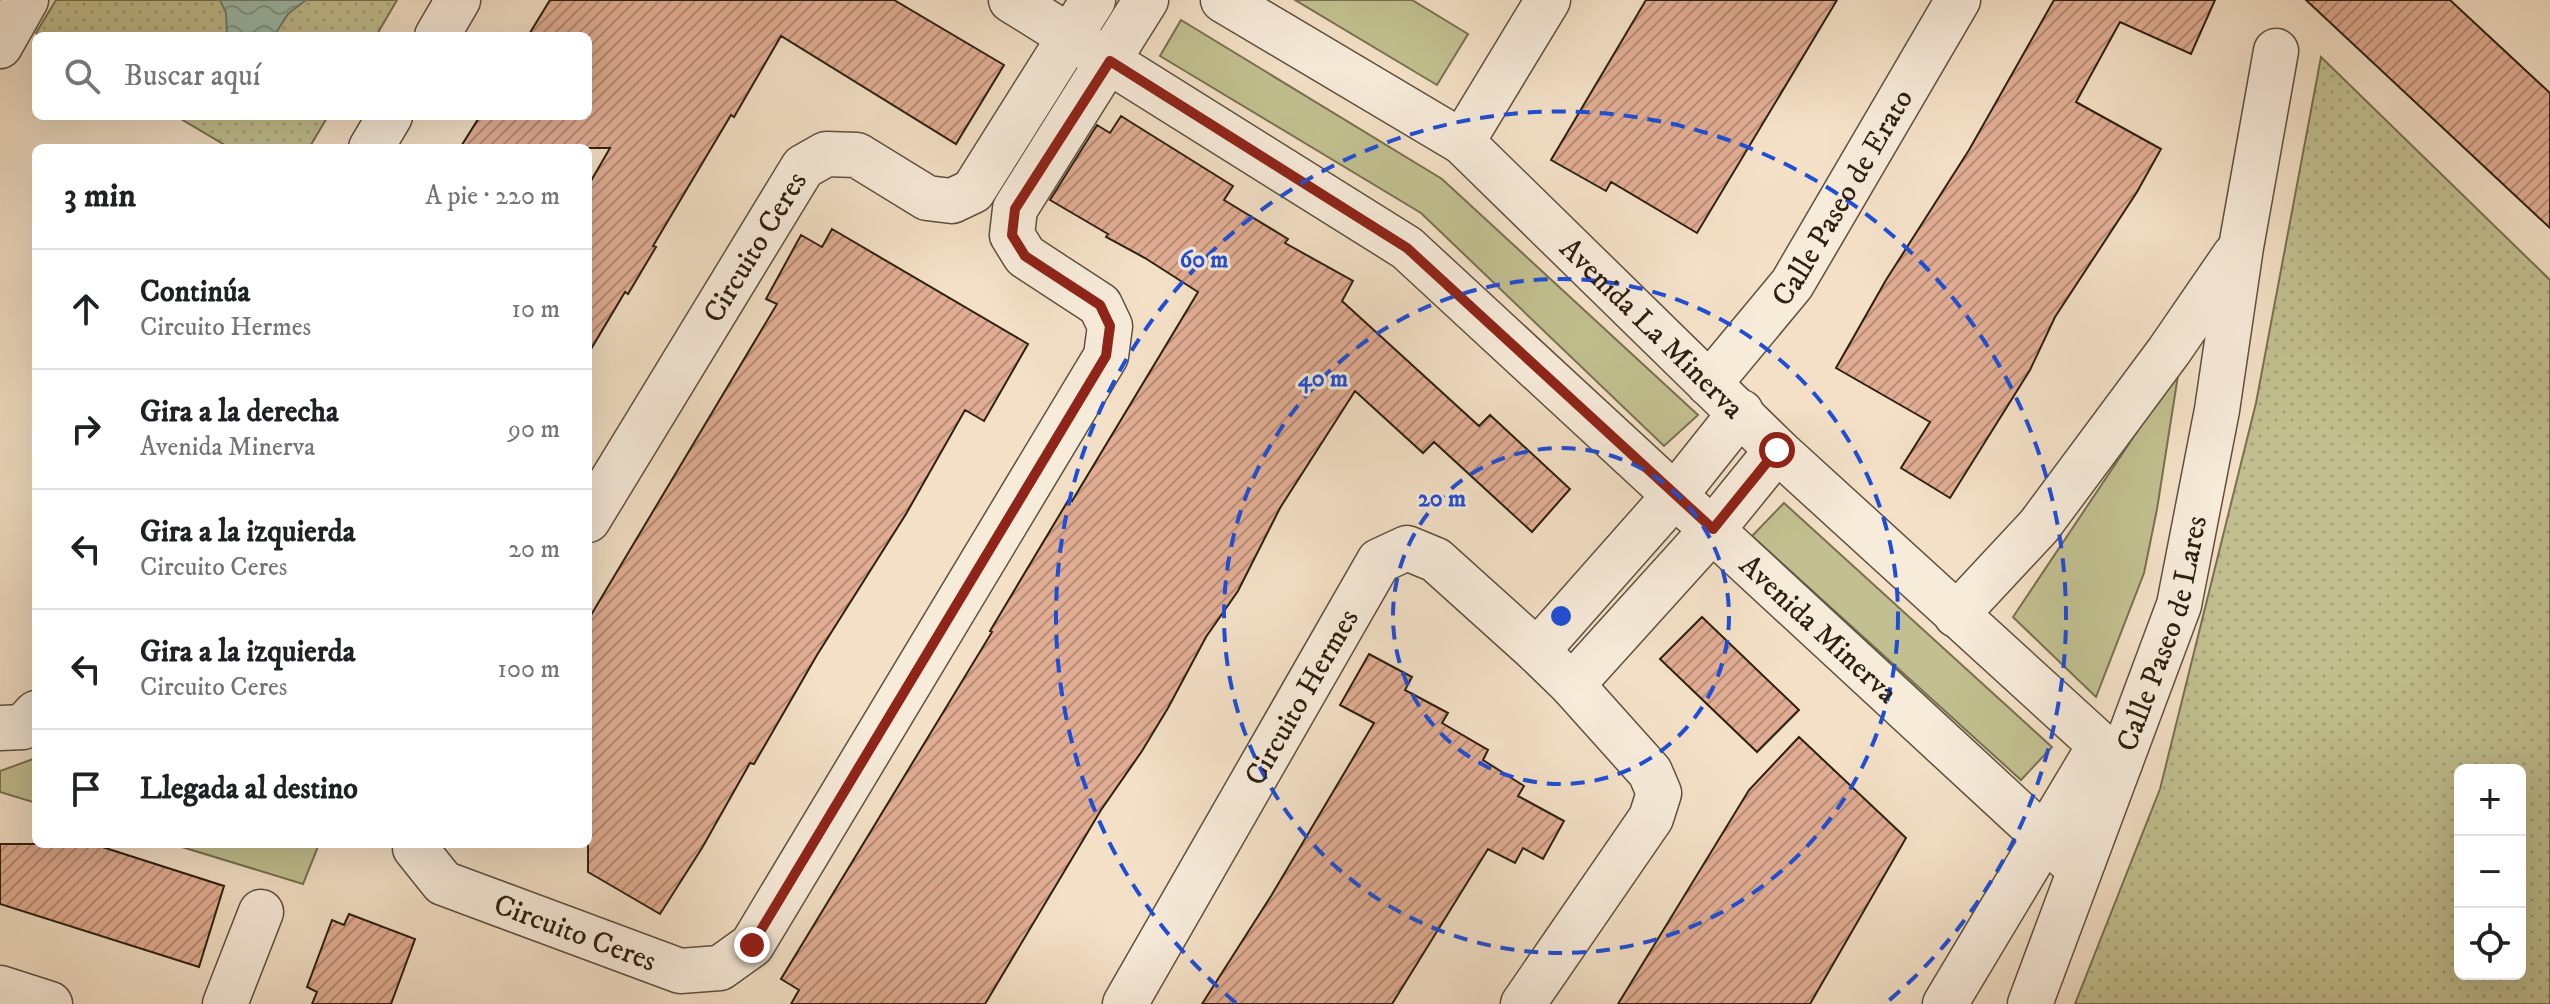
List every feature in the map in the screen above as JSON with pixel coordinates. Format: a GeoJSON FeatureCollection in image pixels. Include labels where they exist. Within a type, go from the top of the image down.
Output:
{"type":"FeatureCollection","features":[{"type":"Feature","properties":{"kind":"street"},"geometry":{"type":"LineString","coordinates":[[0,46],[26,0]]}},
{"type":"Feature","properties":{"kind":"street"},"geometry":{"type":"LineString","coordinates":[[439,32],[458,0]]}},
{"type":"Feature","properties":{"kind":"street","name":"Avenida Minerva"},"geometry":{"type":"LineString","coordinates":[[1011,0],[1407,248],[2079,869]]}},
{"type":"Feature","properties":{"kind":"street","name":"Circuito Ceres"},"geometry":{"type":"LineString","coordinates":[[592,513],[803,167],[826,154],[857,155],[927,198],[952,201],[973,191],[1093,0]]}},
{"type":"Feature","properties":{"kind":"street","name":"Circuito Ceres"},"geometry":{"type":"LineString","coordinates":[[415,848],[443,883],[680,971],[720,968],[752,945],[1106,356],[1110,326],[1100,305],[1025,256],[1012,235],[1015,209],[1146,0]]}},
{"type":"Feature","properties":{"kind":"street","name":"Avenida La Minerva"},"geometry":{"type":"LineString","coordinates":[[1223,0],[1462,142],[1777,450],[2110,754]]}},
{"type":"Feature","properties":{"kind":"street"},"geometry":{"type":"LineString","coordinates":[[1462,142],[1548,0]]}},
{"type":"Feature","properties":{"kind":"street","name":"Calle Paseo de Erato"},"geometry":{"type":"LineString","coordinates":[[1725,398],[1958,0]]}},
{"type":"Feature","properties":{"kind":"street","name":"Calle Paseo de Lares"},"geometry":{"type":"LineString","coordinates":[[2030,1004],[2079,869],[2110,754],[2179,605],[2217,410],[2241,247],[2276,51]]}},
{"type":"Feature","properties":{"kind":"street"},"geometry":{"type":"LineString","coordinates":[[373,144],[388,120]]}},
{"type":"Feature","properties":{"kind":"street","name":"Calle Paseo de Lares"},"geometry":{"type":"LineString","coordinates":[[1956,615],[2039,526],[2169,351],[2241,247]]}},
{"type":"Feature","properties":{"kind":"street"},"geometry":{"type":"LineString","coordinates":[[1537,651],[1675,495],[1725,398]]}},
{"type":"Feature","properties":{"kind":"street"},"geometry":{"type":"LineString","coordinates":[[1572,685],[1713,529],[1777,450]]}},
{"type":"Feature","properties":{"kind":"street","name":"Circuito Hermes"},"geometry":{"type":"LineString","coordinates":[[1125,1004],[1379,561],[1407,548],[1436,560],[1572,685],[1650,772],[1659,793],[1651,818],[1523,1004]]}},
{"type":"Feature","properties":{"kind":"street"},"geometry":{"type":"LineString","coordinates":[[0,728],[23,727],[32,717]]}},
{"type":"Feature","properties":{"kind":"street","name":"Calle Paseo de Lares"},"geometry":{"type":"LineString","coordinates":[[1945,1004],[2043,838],[2110,754]]}},
{"type":"Feature","properties":{"kind":"street"},"geometry":{"type":"LineString","coordinates":[[225,1004],[261,912]]}},
{"type":"Feature","properties":{"kind":"street"},"geometry":{"type":"LineString","coordinates":[[0,988],[50,1004]]}},
{"type":"Feature","properties":{"kind":"shaded area"},"geometry":{"type":"Polygon","coordinates":[[[56,0],[397,0],[378,32],[37,32],[56,0]]]}},
{"type":"Feature","properties":{"kind":"shaded area"},"geometry":{"type":"Polygon","coordinates":[[[1295,0],[1412,0],[1468,34],[1437,85],[1295,0]]]}},
{"type":"Feature","properties":{"kind":"shaded area"},"geometry":{"type":"Polygon","coordinates":[[[1181,20],[1442,179],[1698,415],[1664,446],[1421,213],[1160,56],[1181,20]]]}},
{"type":"Feature","properties":{"kind":"shaded area"},"geometry":{"type":"Polygon","coordinates":[[[2321,57],[2550,280],[2550,1004],[2075,1004],[2160,789],[2256,403],[2321,57]]]}},
{"type":"Feature","properties":{"kind":"shaded area"},"geometry":{"type":"Polygon","coordinates":[[[183,120],[326,120],[311,144],[223,144],[183,120]]]}},
{"type":"Feature","properties":{"kind":"shaded area"},"geometry":{"type":"Polygon","coordinates":[[[2179,369],[2144,573],[2096,697],[2013,617],[2179,369]]]}},
{"type":"Feature","properties":{"kind":"shaded area"},"geometry":{"type":"Polygon","coordinates":[[[1784,503],[2052,747],[2021,780],[1752,536],[1784,503]]]}},
{"type":"Feature","properties":{"kind":"shaded area"},"geometry":{"type":"Polygon","coordinates":[[[32,759],[32,802],[0,792],[0,771],[32,759]]]}},
{"type":"Feature","properties":{"kind":"shaded area"},"geometry":{"type":"Polygon","coordinates":[[[185,848],[317,848],[303,884],[185,848]]]}},
{"type":"Feature","properties":{"kind":"water"},"geometry":{"type":"Polygon","coordinates":[[[220,0],[306,0],[288,14],[277,32],[227,32],[226,13],[220,0]]]}},
{"type":"Feature","properties":{"kind":"building"},"geometry":{"type":"Polygon","coordinates":[[[550,0],[894,0],[1004,65],[956,144],[781,36],[653,246],[656,247],[628,294],[625,292],[592,347],[592,179],[610,148],[592,148],[592,144],[462,144],[478,120],[592,120],[592,32],[530,32],[550,0]]]}},
{"type":"Feature","properties":{"kind":"building"},"geometry":{"type":"Polygon","coordinates":[[[1646,0],[1837,0],[1697,233],[1611,182],[1606,191],[1551,160],[1646,0]]]}},
{"type":"Feature","properties":{"kind":"building"},"geometry":{"type":"Polygon","coordinates":[[[2054,0],[2215,0],[2191,54],[2120,22],[2076,102],[2161,149],[2137,192],[2055,317],[2030,370],[1950,498],[1901,468],[1930,422],[1836,368],[1886,280],[1969,150],[2054,0]]]}},
{"type":"Feature","properties":{"kind":"building"},"geometry":{"type":"Polygon","coordinates":[[[2306,0],[2450,0],[2550,93],[2550,228],[2306,0]]]}},
{"type":"Feature","properties":{"kind":"building"},"geometry":{"type":"Polygon","coordinates":[[[1121,116],[1233,186],[1224,200],[1288,239],[1285,243],[1353,281],[1342,301],[1479,426],[1490,415],[1570,489],[1532,532],[1434,442],[1423,453],[1355,391],[1280,508],[1238,591],[1206,637],[1168,708],[1101,810],[985,1004],[791,1004],[799,990],[781,979],[992,632],[1069,499],[1072,501],[1198,292],[1050,200],[1097,125],[1110,133],[1121,116]]]}},
{"type":"Feature","properties":{"kind":"building"},"geometry":{"type":"Polygon","coordinates":[[[832,229],[1028,344],[984,421],[965,410],[906,514],[817,655],[754,764],[750,763],[660,914],[588,872],[588,848],[592,848],[592,613],[777,304],[766,299],[801,235],[822,247],[832,229]]]}},
{"type":"Feature","properties":{"kind":"building"},"geometry":{"type":"Polygon","coordinates":[[[1702,617],[1799,710],[1757,752],[1660,659],[1702,617]]]}},
{"type":"Feature","properties":{"kind":"building"},"geometry":{"type":"Polygon","coordinates":[[[1369,654],[1412,677],[1405,690],[1448,713],[1442,723],[1488,750],[1483,760],[1524,786],[1518,796],[1564,821],[1543,859],[1523,848],[1515,863],[1488,849],[1392,1004],[1202,1004],[1271,896],[1374,723],[1340,705],[1369,654]]]}},
{"type":"Feature","properties":{"kind":"building"},"geometry":{"type":"Polygon","coordinates":[[[1799,737],[1906,838],[1810,1004],[1618,1004],[1749,790],[1799,737]]]}},
{"type":"Feature","properties":{"kind":"building"},"geometry":{"type":"Polygon","coordinates":[[[0,844],[32,844],[32,848],[105,848],[224,886],[199,967],[0,904],[0,844]]]}},
{"type":"Feature","properties":{"kind":"building"},"geometry":{"type":"Polygon","coordinates":[[[349,914],[415,939],[391,1004],[312,1004],[317,992],[307,987],[332,920],[344,925],[349,914]]]}},
{"type":"Feature","properties":{"kind":"route"},"geometry":{"type":"LineString","coordinates":[[752,945],[1106,356],[1110,326],[1100,305],[1025,256],[1012,235],[1015,209],[1110,61],[1407,248],[1713,529],[1777,450]]}}]}
